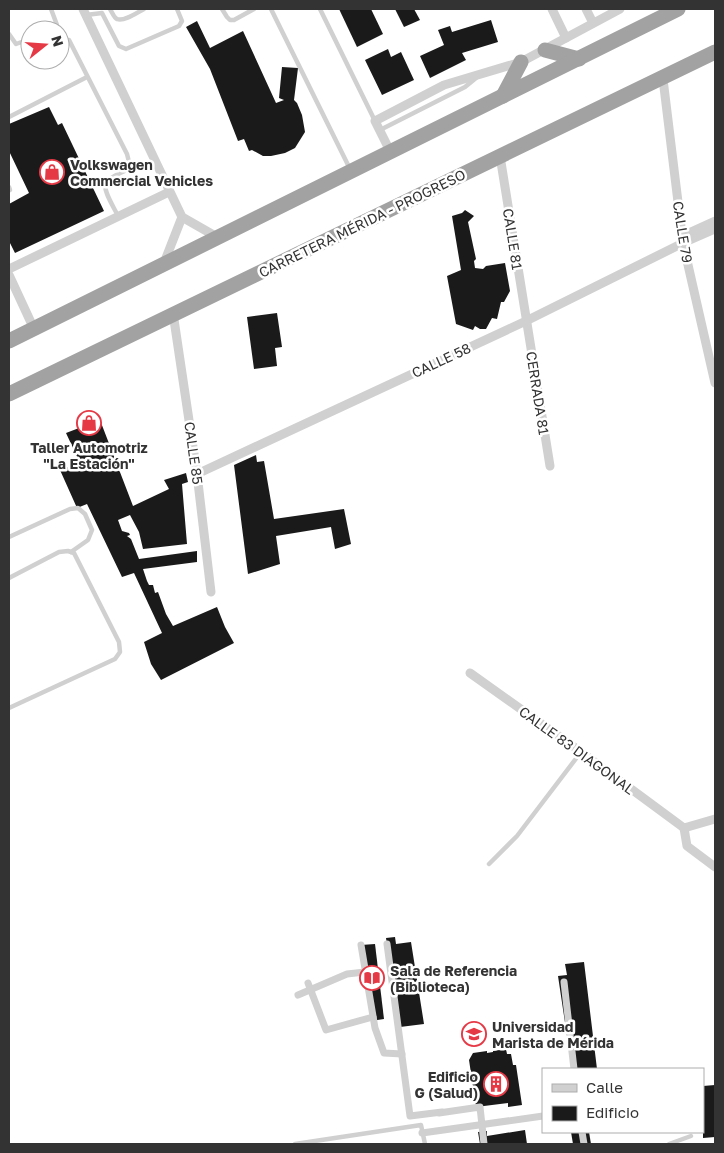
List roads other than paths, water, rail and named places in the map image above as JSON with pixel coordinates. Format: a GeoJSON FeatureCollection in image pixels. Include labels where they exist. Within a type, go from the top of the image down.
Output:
{"type":"FeatureCollection","features":[{"type":"Feature","properties":{"kind":"highway"},"geometry":{"type":"LineString","coordinates":[[9,341],[678,9]]}},
{"type":"Feature","properties":{"kind":"highway"},"geometry":{"type":"LineString","coordinates":[[545,50],[578,58]]}},
{"type":"Feature","properties":{"kind":"highway","name":"CARRETERA MÉRIDA - PROGRESO"},"geometry":{"type":"LineString","coordinates":[[9,394],[663,79],[715,52]]}},
{"type":"Feature","properties":{"kind":"highway"},"geometry":{"type":"LineString","coordinates":[[503,96],[521,62]]}},
{"type":"Feature","properties":{"kind":"street"},"geometry":{"type":"LineString","coordinates":[[552,9],[566,38]]}},
{"type":"Feature","properties":{"kind":"street"},"geometry":{"type":"LineString","coordinates":[[586,9],[593,23]]}},
{"type":"Feature","properties":{"kind":"street"},"geometry":{"type":"LineString","coordinates":[[390,151],[377,125],[444,85],[521,62],[620,9]]}},
{"type":"Feature","properties":{"kind":"street"},"geometry":{"type":"LineString","coordinates":[[85,12],[182,217],[217,237]]}},
{"type":"Feature","properties":{"kind":"street","name":"CALLE 79"},"geometry":{"type":"LineString","coordinates":[[663,79],[683,239],[715,383]]}},
{"type":"Feature","properties":{"kind":"street","name":"CALLE 81"},"geometry":{"type":"LineString","coordinates":[[500,156],[526,321]]}},
{"type":"Feature","properties":{"kind":"street"},"geometry":{"type":"LineString","coordinates":[[9,269],[169,192]]}},
{"type":"Feature","properties":{"kind":"street"},"geometry":{"type":"LineString","coordinates":[[164,263],[182,217]]}},
{"type":"Feature","properties":{"kind":"street"},"geometry":{"type":"LineString","coordinates":[[683,239],[715,221]]}},
{"type":"Feature","properties":{"kind":"street"},"geometry":{"type":"LineString","coordinates":[[683,239],[715,230]]}},
{"type":"Feature","properties":{"kind":"street","name":"CALLE 58"},"geometry":{"type":"LineString","coordinates":[[197,474],[526,321],[683,239]]}},
{"type":"Feature","properties":{"kind":"street"},"geometry":{"type":"LineString","coordinates":[[9,275],[34,329]]}},
{"type":"Feature","properties":{"kind":"street","name":"CALLE 85"},"geometry":{"type":"LineString","coordinates":[[173,314],[197,474],[211,592]]}},
{"type":"Feature","properties":{"kind":"street","name":"CERRADA 81"},"geometry":{"type":"LineString","coordinates":[[526,321],[550,466]]}},
{"type":"Feature","properties":{"kind":"street","name":"CALLE 83 DIAGONAL"},"geometry":{"type":"LineString","coordinates":[[470,673],[684,828]]}},
{"type":"Feature","properties":{"kind":"street"},"geometry":{"type":"LineString","coordinates":[[715,819],[684,828],[687,846],[715,868]]}},
{"type":"Feature","properties":{"kind":"street"},"geometry":{"type":"LineString","coordinates":[[387,944],[410,1116],[480,1107],[484,1144]]}},
{"type":"Feature","properties":{"kind":"street"},"geometry":{"type":"LineString","coordinates":[[361,945],[375,1028],[384,1053],[402,1054]]}},
{"type":"Feature","properties":{"kind":"street"},"geometry":{"type":"LineString","coordinates":[[298,995],[347,974],[365,972]]}},
{"type":"Feature","properties":{"kind":"street"},"geometry":{"type":"LineString","coordinates":[[564,982],[574,1068]]}},
{"type":"Feature","properties":{"kind":"street"},"geometry":{"type":"LineString","coordinates":[[308,983],[326,1030],[373,1017]]}},
{"type":"Feature","properties":{"kind":"street"},"geometry":{"type":"LineString","coordinates":[[422,1133],[542,1116]]}},
{"type":"Feature","properties":{"kind":"lane"},"geometry":{"type":"LineString","coordinates":[[110,9],[115,18],[118,19],[123,19],[144,9]]}},
{"type":"Feature","properties":{"kind":"lane"},"geometry":{"type":"LineString","coordinates":[[85,12],[102,13],[119,46],[126,49],[179,26],[182,21],[177,9]]}},
{"type":"Feature","properties":{"kind":"lane"},"geometry":{"type":"LineString","coordinates":[[222,9],[230,20],[234,20],[254,9]]}},
{"type":"Feature","properties":{"kind":"lane"},"geometry":{"type":"LineString","coordinates":[[271,9],[351,171]]}},
{"type":"Feature","properties":{"kind":"lane"},"geometry":{"type":"LineString","coordinates":[[320,9],[377,125]]}},
{"type":"Feature","properties":{"kind":"lane"},"geometry":{"type":"LineString","coordinates":[[9,34],[16,44],[20,43]]}},
{"type":"Feature","properties":{"kind":"lane"},"geometry":{"type":"LineString","coordinates":[[70,42],[127,154],[129,162],[126,170],[106,181],[104,185],[118,216]]}},
{"type":"Feature","properties":{"kind":"lane"},"geometry":{"type":"LineString","coordinates":[[9,117],[87,77]]}},
{"type":"Feature","properties":{"kind":"lane"},"geometry":{"type":"LineString","coordinates":[[9,537],[70,509],[78,508],[85,514],[92,530],[88,540],[71,552]]}},
{"type":"Feature","properties":{"kind":"lane"},"geometry":{"type":"LineString","coordinates":[[9,577],[59,552],[68,551],[74,554],[119,642],[120,652],[115,659],[9,708]]}},
{"type":"Feature","properties":{"kind":"lane"},"geometry":{"type":"LineString","coordinates":[[489,864],[516,836],[581,752]]}},
{"type":"Feature","properties":{"kind":"lane"},"geometry":{"type":"LineString","coordinates":[[295,1144],[421,1125],[425,1144]]}},
{"type":"Feature","properties":{"kind":"lane"},"geometry":{"type":"LineString","coordinates":[[669,1144],[691,1136]]}},
{"type":"Feature","properties":{"kind":"place","name":"Volkswagen Commercial Vehicles"},"geometry":{"type":"Point","coordinates":[52,172]}},
{"type":"Feature","properties":{"kind":"place","name":"Taller Automotriz \"La Estación\""},"geometry":{"type":"Point","coordinates":[89,423]}},
{"type":"Feature","properties":{"kind":"place","name":"Sala de Referencia (Biblioteca)"},"geometry":{"type":"Point","coordinates":[372,978]}},
{"type":"Feature","properties":{"kind":"place","name":"Universidad Marista de Mérida"},"geometry":{"type":"Point","coordinates":[474,1034]}},
{"type":"Feature","properties":{"kind":"place","name":"Edificio G (Salud)"},"geometry":{"type":"Point","coordinates":[496,1084]}}]}
